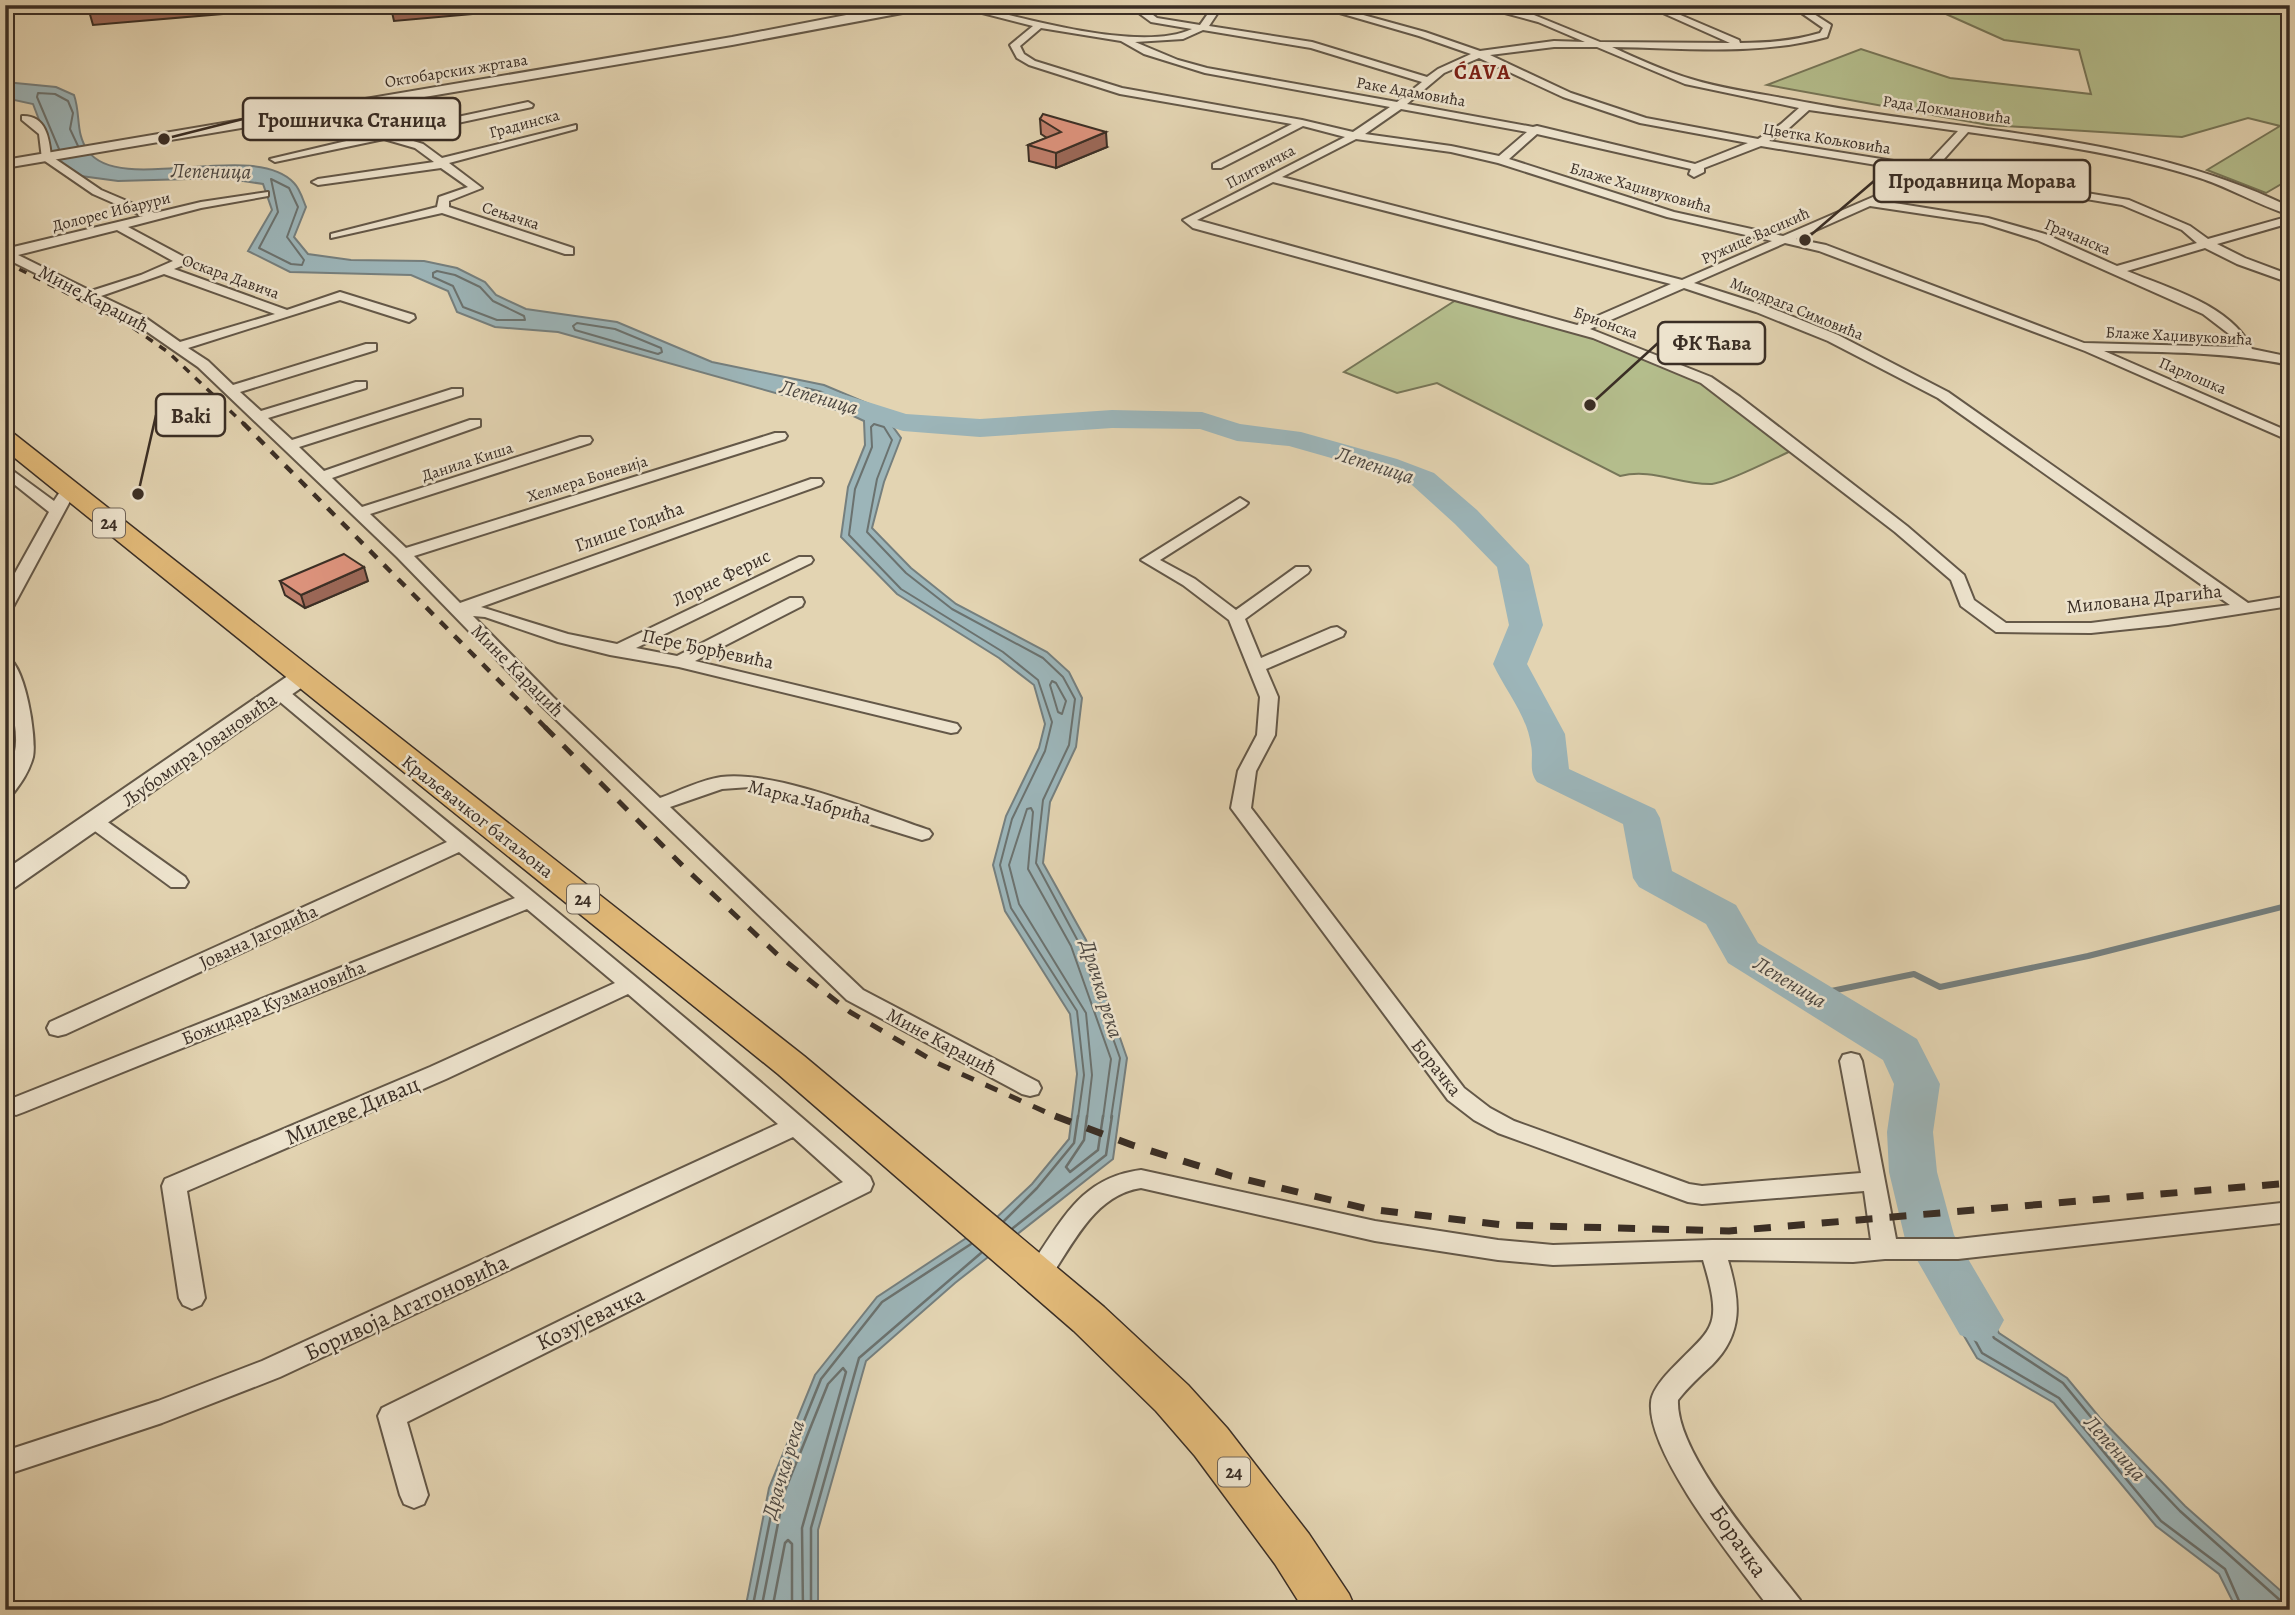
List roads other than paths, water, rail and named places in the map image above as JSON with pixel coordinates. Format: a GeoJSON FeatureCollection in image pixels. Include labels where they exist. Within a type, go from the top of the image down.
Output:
{"type":"FeatureCollection","features":[{"type":"Feature","properties":{"kind":"main road","name":"Краљевачког батаљона"},"geometry":{"type":"LineString","coordinates":[[5,439],[62,500],[291,684],[791,1065],[1034,1272]]}},
{"type":"Feature","properties":{"kind":"main road","name":"24"},"geometry":{"type":"LineString","coordinates":[[1034,1272],[1129,1354],[1172,1398],[1252,1494],[1332,1610]]}},
{"type":"Feature","properties":{"kind":"street","name":"Октобарских жртава"},"geometry":{"type":"LineString","coordinates":[[5,164],[870,16],[912,5]]}},
{"type":"Feature","properties":{"kind":"street"},"geometry":{"type":"LineString","coordinates":[[870,16],[940,5]]}},
{"type":"Feature","properties":{"kind":"street"},"geometry":{"type":"LineString","coordinates":[[955,5],[1038,25],[1125,40],[1163,38],[1202,28],[1219,5]]}},
{"type":"Feature","properties":{"kind":"street"},"geometry":{"type":"LineString","coordinates":[[1141,5],[1139,9],[1154,20],[1312,45],[1429,81]]}},
{"type":"Feature","properties":{"kind":"street","name":"Цветка Кољковића"},"geometry":{"type":"LineString","coordinates":[[1316,5],[1422,34],[1479,54],[1567,95],[1675,128],[2125,202],[2186,228],[2205,243],[2241,261],[2290,279]]}},
{"type":"Feature","properties":{"kind":"street","name":"Рада Докмановића"},"geometry":{"type":"LineString","coordinates":[[1479,5],[1558,26],[1660,71],[1704,86],[2168,163],[2245,190],[2290,212]]}},
{"type":"Feature","properties":{"kind":"street"},"geometry":{"type":"LineString","coordinates":[[1649,5],[1743,45]]}},
{"type":"Feature","properties":{"kind":"street"},"geometry":{"type":"LineString","coordinates":[[1479,54],[1537,46],[1598,44],[1792,44],[1824,35],[1828,27],[1794,5]]}},
{"type":"Feature","properties":{"kind":"street","name":"Блаже Хаџивуковића"},"geometry":{"type":"LineString","coordinates":[[1038,25],[1018,41],[1016,50],[1032,63],[1120,91],[1302,123],[1355,136],[1451,149],[1501,160],[1671,215],[1786,239],[1856,259],[2082,347],[2192,348],[2247,352],[2290,360]]}},
{"type":"Feature","properties":{"kind":"street","name":"Раке Адамовића"},"geometry":{"type":"LineString","coordinates":[[1125,40],[1155,55],[1218,73],[1537,129],[1695,167]]}},
{"type":"Feature","properties":{"kind":"street","name":"Плитвичка"},"geometry":{"type":"LineString","coordinates":[[1197,226],[1189,220],[1355,136],[1400,106],[1457,62],[1479,54]]}},
{"type":"Feature","properties":{"kind":"street"},"geometry":{"type":"LineString","coordinates":[[275,159],[528,105]]}},
{"type":"Feature","properties":{"kind":"street"},"geometry":{"type":"LineString","coordinates":[[1695,167],[1758,142],[1789,123],[1808,105]]}},
{"type":"Feature","properties":{"kind":"street","name":"Сењачка"},"geometry":{"type":"LineString","coordinates":[[341,107],[386,136],[419,146],[476,188],[443,199],[443,209]]}},
{"type":"Feature","properties":{"kind":"street"},"geometry":{"type":"LineString","coordinates":[[26,118],[47,138],[52,156],[97,192],[152,216]]}},
{"type":"Feature","properties":{"kind":"street"},"geometry":{"type":"LineString","coordinates":[[1217,166],[1302,123]]}},
{"type":"Feature","properties":{"kind":"street","name":"Градинска"},"geometry":{"type":"LineString","coordinates":[[318,182],[443,163],[572,127]]}},
{"type":"Feature","properties":{"kind":"street"},"geometry":{"type":"LineString","coordinates":[[1501,160],[1537,129]]}},
{"type":"Feature","properties":{"kind":"street","name":"Ружице Васикић"},"geometry":{"type":"LineString","coordinates":[[1579,329],[1900,189],[1927,170],[1965,129]]}},
{"type":"Feature","properties":{"kind":"street"},"geometry":{"type":"LineString","coordinates":[[1688,179],[1700,170],[1695,167]]}},
{"type":"Feature","properties":{"kind":"street","name":"Миодрага Симовића"},"geometry":{"type":"LineString","coordinates":[[1272,178],[1684,284],[1761,309],[1833,338],[1943,395],[2246,609]]}},
{"type":"Feature","properties":{"kind":"street","name":"Долорес Ибарури"},"geometry":{"type":"LineString","coordinates":[[6,253],[152,216],[264,194]]}},
{"type":"Feature","properties":{"kind":"street","name":"Грачанска"},"geometry":{"type":"LineString","coordinates":[[1872,203],[1975,218],[2041,236],[2208,311],[2239,335],[2247,352]]}},
{"type":"Feature","properties":{"kind":"street","name":"Сењачка"},"geometry":{"type":"LineString","coordinates":[[335,236],[443,209],[569,251]]}},
{"type":"Feature","properties":{"kind":"street"},"geometry":{"type":"LineString","coordinates":[[2117,270],[2290,219]]}},
{"type":"Feature","properties":{"kind":"street","name":"Оскара Давича"},"geometry":{"type":"LineString","coordinates":[[90,295],[164,270],[182,261],[118,226]]}},
{"type":"Feature","properties":{"kind":"street","name":"Брионска"},"geometry":{"type":"LineString","coordinates":[[1197,226],[1579,329],[1706,380],[1901,529],[1958,578],[1967,602],[2002,628]]}},
{"type":"Feature","properties":{"kind":"street","name":"Мине Караџић"},"geometry":{"type":"LineString","coordinates":[[6,253],[138,319],[179,346],[231,390],[404,554],[547,701],[855,995],[1030,1088]]}},
{"type":"Feature","properties":{"kind":"street","name":"Оскара Давича"},"geometry":{"type":"LineString","coordinates":[[164,270],[286,314]]}},
{"type":"Feature","properties":{"kind":"street"},"geometry":{"type":"LineString","coordinates":[[179,346],[340,296],[410,318]]}},
{"type":"Feature","properties":{"kind":"street"},"geometry":{"type":"LineString","coordinates":[[231,390],[371,347]]}},
{"type":"Feature","properties":{"kind":"street","name":"Парлошка"},"geometry":{"type":"LineString","coordinates":[[2082,347],[2290,437]]}},
{"type":"Feature","properties":{"kind":"street"},"geometry":{"type":"LineString","coordinates":[[260,416],[361,385]]}},
{"type":"Feature","properties":{"kind":"street"},"geometry":{"type":"LineString","coordinates":[[288,446],[457,392]]}},
{"type":"Feature","properties":{"kind":"street"},"geometry":{"type":"LineString","coordinates":[[322,477],[475,423]]}},
{"type":"Feature","properties":{"kind":"street","name":"Хелмера Боневија"},"geometry":{"type":"LineString","coordinates":[[404,554],[780,436]]}},
{"type":"Feature","properties":{"kind":"street","name":"Данила Киша"},"geometry":{"type":"LineString","coordinates":[[358,513],[585,440]]}},
{"type":"Feature","properties":{"kind":"street"},"geometry":{"type":"LineString","coordinates":[[5,469],[62,500],[5,607]]}},
{"type":"Feature","properties":{"kind":"street","name":"Глише Годића"},"geometry":{"type":"LineString","coordinates":[[457,610],[816,482]]}},
{"type":"Feature","properties":{"kind":"street","name":"Борачка"},"geometry":{"type":"LineString","coordinates":[[1240,503],[1149,560],[1189,582],[1236,618],[1269,697],[1266,735],[1247,771],[1241,808],[1313,907],[1457,1094],[1482,1114],[1506,1127],[1688,1193],[1702,1195],[1875,1181]]}},
{"type":"Feature","properties":{"kind":"street","name":"Лорне Ферис"},"geometry":{"type":"LineString","coordinates":[[616,651],[805,560]]}},
{"type":"Feature","properties":{"kind":"street"},"geometry":{"type":"LineString","coordinates":[[1236,618],[1302,570]]}},
{"type":"Feature","properties":{"kind":"street"},"geometry":{"type":"LineString","coordinates":[[679,662],[796,601]]}},
{"type":"Feature","properties":{"kind":"street","name":"Милована Драгића"},"geometry":{"type":"LineString","coordinates":[[2002,628],[2091,628],[2290,601]]}},
{"type":"Feature","properties":{"kind":"street","name":"Пере Ђорђевића"},"geometry":{"type":"LineString","coordinates":[[457,610],[487,612],[564,638],[616,651],[679,662],[951,728]]}},
{"type":"Feature","properties":{"kind":"street"},"geometry":{"type":"LineString","coordinates":[[1257,666],[1337,632]]}},
{"type":"Feature","properties":{"kind":"street"},"geometry":{"type":"LineString","coordinates":[[5,661],[23,720],[25,741],[20,768],[5,791]]}},
{"type":"Feature","properties":{"kind":"street"},"geometry":{"type":"LineString","coordinates":[[291,684],[459,844],[530,900],[797,1125]]}},
{"type":"Feature","properties":{"kind":"street","name":"Љубомира Јовановића"},"geometry":{"type":"LineString","coordinates":[[5,882],[291,684]]}},
{"type":"Feature","properties":{"kind":"street","name":"Марка Чабрића"},"geometry":{"type":"LineString","coordinates":[[658,805],[720,783],[751,781],[827,802],[922,834]]}},
{"type":"Feature","properties":{"kind":"street"},"geometry":{"type":"LineString","coordinates":[[95,822],[178,882]]}},
{"type":"Feature","properties":{"kind":"street","name":"Јована Јагодића"},"geometry":{"type":"LineString","coordinates":[[58,1028],[459,844]]}},
{"type":"Feature","properties":{"kind":"street","name":"Божидара Кузмановића"},"geometry":{"type":"LineString","coordinates":[[16,1106],[530,900]]}},
{"type":"Feature","properties":{"kind":"street","name":"Милеве Дивац"},"geometry":{"type":"LineString","coordinates":[[192,1298],[174,1186],[438,1073],[631,984]]}},
{"type":"Feature","properties":{"kind":"street"},"geometry":{"type":"LineString","coordinates":[[1851,1061],[1875,1181],[1885,1249]]}},
{"type":"Feature","properties":{"kind":"street","name":"Козујевачка"},"geometry":{"type":"LineString","coordinates":[[414,1495],[392,1416],[861,1184],[797,1125]]}},
{"type":"Feature","properties":{"kind":"street","name":"Боривоја Агатоновића"},"geometry":{"type":"LineString","coordinates":[[5,1463],[162,1410],[271,1369],[797,1125]]}},
{"type":"Feature","properties":{"kind":"street"},"geometry":{"type":"LineString","coordinates":[[1034,1272],[1090,1202],[1110,1185],[1129,1179],[1141,1179],[1375,1231],[1498,1250],[1553,1255],[1712,1250],[1853,1252],[1958,1249],[2290,1212]]}},
{"type":"Feature","properties":{"kind":"street","name":"Борачка"},"geometry":{"type":"LineString","coordinates":[[1712,1250],[1727,1299],[1725,1321],[1718,1341],[1674,1384],[1665,1399],[1664,1413],[1673,1442],[1683,1460],[1789,1610]]}},
{"type":"Feature","properties":{"kind":"water","name":"Драчка река"},"geometry":{"type":"Polygon","coordinates":[[[5,82],[56,87],[74,95],[84,144],[88,151],[104,163],[128,169],[220,165],[249,166],[275,171],[294,183],[306,207],[294,237],[308,254],[351,260],[424,261],[457,268],[485,282],[496,295],[526,309],[617,322],[712,362],[824,385],[886,411],[875,417],[888,420],[901,438],[884,482],[872,528],[911,568],[956,604],[1047,652],[1069,672],[1082,698],[1076,747],[1050,802],[1043,863],[1086,940],[1127,1058],[1113,1159],[955,1283],[866,1361],[818,1530],[818,1610],[745,1610],[769,1488],[815,1375],[877,1297],[995,1219],[1032,1184],[1069,1139],[1077,1074],[1070,1014],[1005,911],[993,865],[1006,816],[1039,748],[1045,724],[1034,685],[999,658],[897,594],[841,537],[848,487],[865,445],[864,421],[847,413],[558,332],[495,327],[457,312],[448,291],[411,275],[290,272],[248,251],[272,210],[263,184],[224,178],[118,181],[81,176],[54,159],[33,104],[5,98],[5,82]]]}},
{"type":"Feature","properties":{"kind":"water"},"geometry":{"type":"Polygon","coordinates":[[[1927,1273],[1966,1274],[1999,1333],[2067,1378],[2100,1418],[2185,1506],[2290,1599],[2290,1610],[2237,1610],[2219,1574],[2156,1526],[2054,1403],[1977,1358],[1927,1273]]]}},
{"type":"Feature","properties":{"kind":"waterway","name":"Лепеница"},"geometry":{"type":"LineString","coordinates":[[830,398],[903,422],[980,428],[1112,419],[1202,421],[1237,432],[1291,438],[1387,465],[1423,479],[1466,517],[1513,565],[1526,625],[1510,664],[1547,734],[1550,774],[1641,818],[1653,878],[1721,915],[1743,953],[1901,1050],[1917,1084],[1910,1132],[1913,1172],[1930,1239],[1978,1320]]}},
{"type":"Feature","properties":{"kind":"waterway"},"geometry":{"type":"LineString","coordinates":[[1812,995],[1914,974],[1940,987],[2088,956],[2290,905]]}},
{"type":"Feature","properties":{"kind":"railway"},"geometry":{"type":"LineString","coordinates":[[5,262],[126,323],[168,352],[245,425]]}},
{"type":"Feature","properties":{"kind":"railway"},"geometry":{"type":"LineString","coordinates":[[245,425],[547,729]]}},
{"type":"Feature","properties":{"kind":"railway"},"geometry":{"type":"LineString","coordinates":[[545,727],[686,869],[779,956],[850,1012],[937,1063],[1059,1118]]}},
{"type":"Feature","properties":{"kind":"railway"},"geometry":{"type":"LineString","coordinates":[[1055,1116],[1132,1145],[1231,1176],[1368,1209],[1503,1225],[1729,1231],[2290,1183]]}},
{"type":"Feature","properties":{"kind":"place","name":"Грошничка Станица"},"geometry":{"type":"Point","coordinates":[164,139]}},
{"type":"Feature","properties":{"kind":"place","name":"Продавница Морава"},"geometry":{"type":"Point","coordinates":[1805,240]}},
{"type":"Feature","properties":{"kind":"place","name":"ФК Ћава"},"geometry":{"type":"Point","coordinates":[1590,405]}},
{"type":"Feature","properties":{"kind":"place","name":"Baki"},"geometry":{"type":"Point","coordinates":[138,494]}},
{"type":"Feature","properties":{"kind":"district","name":"ĆAVA"},"geometry":{"type":"Point","coordinates":[1483,72]}}]}
